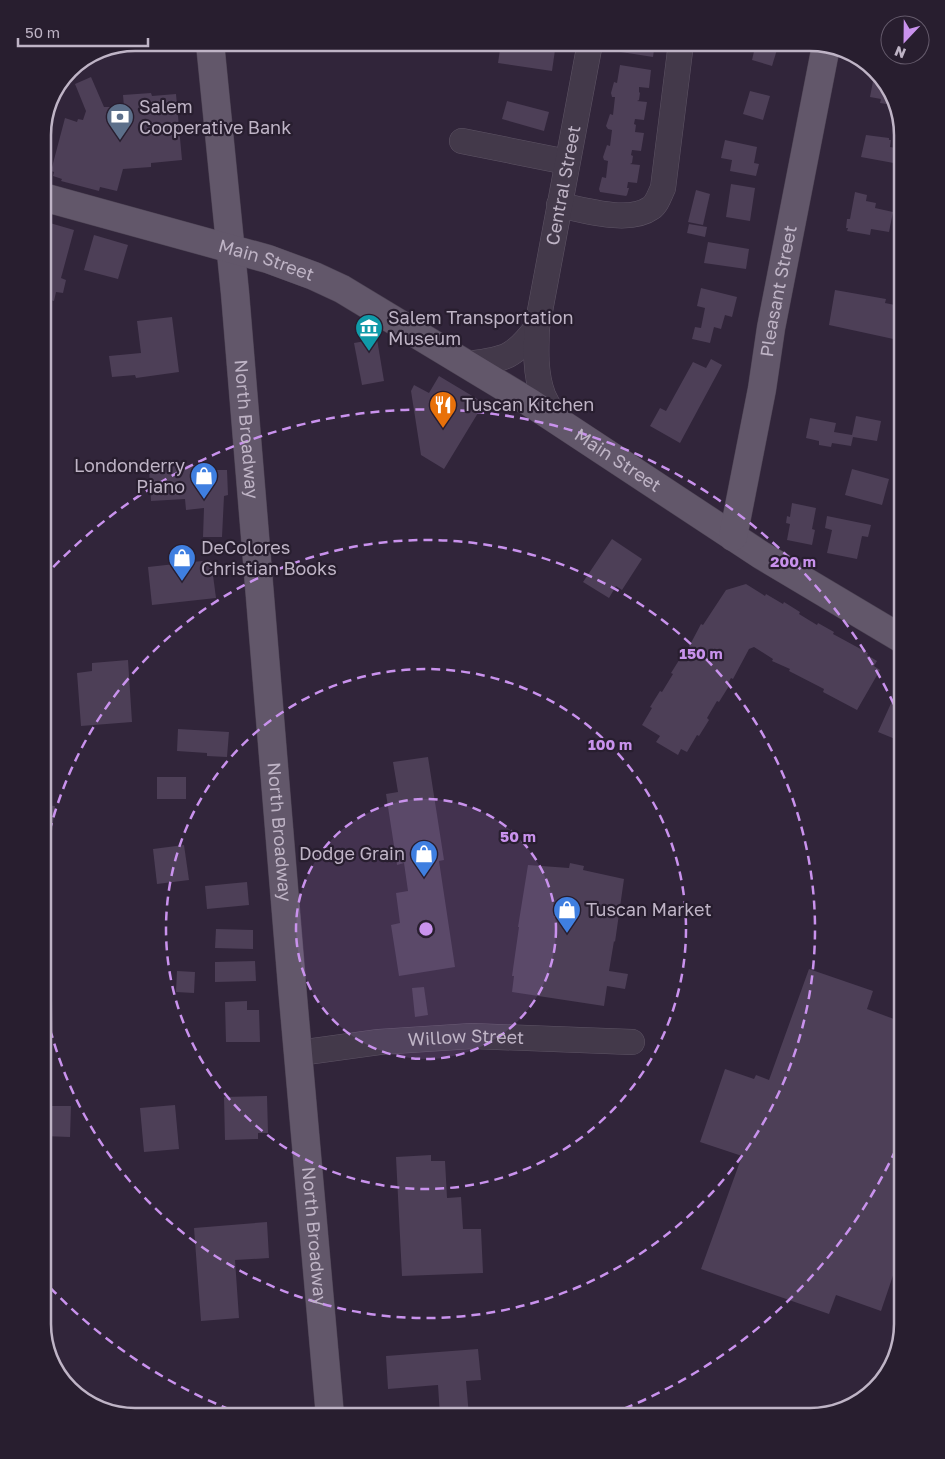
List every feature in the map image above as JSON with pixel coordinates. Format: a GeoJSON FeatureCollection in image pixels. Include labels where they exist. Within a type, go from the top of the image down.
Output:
{"type":"FeatureCollection","features":[{"type":"Feature","properties":{"kind":"main road","name":"North Broadway"},"geometry":{"type":"LineString","coordinates":[[211,51],[231,249],[329,1408]]}},
{"type":"Feature","properties":{"kind":"main road","name":"Pleasant Street"},"geometry":{"type":"LineString","coordinates":[[733,537],[760,398],[771,328],[825,53]]}},
{"type":"Feature","properties":{"kind":"main road","name":"Main Street"},"geometry":{"type":"LineString","coordinates":[[51,199],[259,256],[291,267],[342,289],[556,420],[733,537],[894,635]]}},
{"type":"Feature","properties":{"kind":"street","name":"Central Street"},"geometry":{"type":"LineString","coordinates":[[556,420],[543,393],[538,371],[536,351],[537,327],[588,51]]}},
{"type":"Feature","properties":{"kind":"street"},"geometry":{"type":"LineString","coordinates":[[559,205],[623,216],[640,214],[653,207],[663,188],[680,51]]}},
{"type":"Feature","properties":{"kind":"street"},"geometry":{"type":"LineString","coordinates":[[462,141],[567,162]]}},
{"type":"Feature","properties":{"kind":"street","name":"Central Street"},"geometry":{"type":"LineString","coordinates":[[466,364],[507,357],[526,342],[537,327]]}},
{"type":"Feature","properties":{"kind":"street","name":"Willow Street"},"geometry":{"type":"LineString","coordinates":[[298,1053],[379,1042],[472,1036],[632,1042]]}},
{"type":"Feature","properties":{"kind":"building"},"geometry":{"type":"Polygon","coordinates":[[[500,51],[555,51],[552,71],[498,63],[500,51]]]}},
{"type":"Feature","properties":{"kind":"building"},"geometry":{"type":"Polygon","coordinates":[[[621,51],[654,51],[653,57],[621,51]]]}},
{"type":"Feature","properties":{"kind":"building"},"geometry":{"type":"Polygon","coordinates":[[[754,51],[777,51],[772,66],[752,60],[754,51]]]}},
{"type":"Feature","properties":{"kind":"building"},"geometry":{"type":"Polygon","coordinates":[[[620,65],[651,70],[649,88],[639,87],[639,100],[637,101],[647,102],[644,120],[635,119],[634,124],[636,125],[635,132],[644,133],[641,151],[632,150],[631,155],[633,156],[632,163],[630,164],[640,165],[637,183],[628,182],[627,188],[629,188],[626,196],[600,192],[599,189],[602,177],[606,178],[608,161],[604,160],[603,157],[607,145],[610,146],[612,130],[606,126],[610,114],[613,115],[615,97],[612,97],[611,93],[614,82],[617,83],[620,65]]]}},
{"type":"Feature","properties":{"kind":"building","name":"Salem Cooperative Bank"},"geometry":{"type":"Polygon","coordinates":[[[91,77],[104,107],[124,107],[123,95],[151,93],[152,96],[176,94],[182,160],[151,163],[151,167],[123,169],[117,191],[100,187],[99,191],[61,181],[62,179],[53,176],[54,172],[51,171],[65,118],[77,122],[78,119],[83,120],[86,111],[75,84],[91,77]]]}},
{"type":"Feature","properties":{"kind":"building"},"geometry":{"type":"Polygon","coordinates":[[[873,80],[887,104],[880,103],[881,99],[870,97],[873,80]]]}},
{"type":"Feature","properties":{"kind":"building"},"geometry":{"type":"Polygon","coordinates":[[[750,91],[770,96],[763,120],[743,114],[750,91]]]}},
{"type":"Feature","properties":{"kind":"building"},"geometry":{"type":"Polygon","coordinates":[[[507,101],[549,112],[544,131],[502,119],[507,101]]]}},
{"type":"Feature","properties":{"kind":"building"},"geometry":{"type":"Polygon","coordinates":[[[866,135],[889,138],[891,140],[890,147],[894,148],[894,163],[861,157],[866,135]]]}},
{"type":"Feature","properties":{"kind":"building"},"geometry":{"type":"Polygon","coordinates":[[[725,140],[757,147],[754,163],[759,164],[756,176],[730,171],[732,160],[721,158],[725,140]]]}},
{"type":"Feature","properties":{"kind":"building"},"geometry":{"type":"Polygon","coordinates":[[[731,184],[755,188],[750,221],[726,217],[731,184]]]}},
{"type":"Feature","properties":{"kind":"building"},"geometry":{"type":"Polygon","coordinates":[[[696,190],[710,194],[703,225],[688,222],[696,190]]]}},
{"type":"Feature","properties":{"kind":"building"},"geometry":{"type":"Polygon","coordinates":[[[855,192],[867,195],[866,201],[876,203],[875,208],[893,212],[889,232],[871,229],[870,235],[847,231],[847,219],[850,219],[855,192]]]}},
{"type":"Feature","properties":{"kind":"building"},"geometry":{"type":"Polygon","coordinates":[[[51,223],[74,230],[61,278],[66,280],[63,293],[56,292],[54,301],[51,300],[51,223]]]}},
{"type":"Feature","properties":{"kind":"building"},"geometry":{"type":"Polygon","coordinates":[[[689,224],[707,227],[705,237],[687,233],[689,224]]]}},
{"type":"Feature","properties":{"kind":"building"},"geometry":{"type":"Polygon","coordinates":[[[94,235],[128,245],[118,279],[84,270],[94,235]]]}},
{"type":"Feature","properties":{"kind":"building"},"geometry":{"type":"Polygon","coordinates":[[[708,242],[749,249],[746,269],[704,263],[708,242]]]}},
{"type":"Feature","properties":{"kind":"building"},"geometry":{"type":"Polygon","coordinates":[[[701,288],[737,297],[732,317],[725,315],[721,329],[714,327],[710,343],[692,339],[695,327],[701,328],[705,308],[697,306],[701,288]]]}},
{"type":"Feature","properties":{"kind":"building"},"geometry":{"type":"Polygon","coordinates":[[[835,290],[886,299],[885,303],[894,305],[894,339],[829,325],[835,290]]]}},
{"type":"Feature","properties":{"kind":"building"},"geometry":{"type":"Polygon","coordinates":[[[172,317],[179,372],[136,378],[135,375],[112,377],[109,356],[141,353],[137,321],[172,317]]]}},
{"type":"Feature","properties":{"kind":"building"},"geometry":{"type":"Polygon","coordinates":[[[377,339],[384,381],[362,385],[354,343],[377,339]]]}},
{"type":"Feature","properties":{"kind":"building"},"geometry":{"type":"Polygon","coordinates":[[[711,359],[722,365],[680,443],[650,426],[660,408],[666,411],[693,362],[706,368],[711,359]]]}},
{"type":"Feature","properties":{"kind":"building","name":"Tuscan Kitchen"},"geometry":{"type":"Polygon","coordinates":[[[439,376],[484,403],[444,469],[421,455],[411,391],[414,385],[429,393],[439,376]]]}},
{"type":"Feature","properties":{"kind":"building"},"geometry":{"type":"Polygon","coordinates":[[[856,416],[881,421],[877,441],[853,437],[851,446],[832,443],[831,447],[819,445],[819,441],[806,438],[810,418],[836,423],[834,432],[852,435],[856,416]]]}},
{"type":"Feature","properties":{"kind":"building","name":"Londonderry Piano"},"geometry":{"type":"Polygon","coordinates":[[[212,464],[213,470],[227,470],[228,495],[224,496],[222,537],[203,537],[204,508],[186,510],[185,499],[151,501],[149,468],[212,464]]]}},
{"type":"Feature","properties":{"kind":"building"},"geometry":{"type":"Polygon","coordinates":[[[852,469],[889,479],[882,505],[845,495],[852,469]]]}},
{"type":"Feature","properties":{"kind":"building"},"geometry":{"type":"Polygon","coordinates":[[[792,503],[816,508],[812,529],[815,530],[812,545],[787,540],[790,524],[786,523],[787,516],[790,517],[792,503]]]}},
{"type":"Feature","properties":{"kind":"building"},"geometry":{"type":"Polygon","coordinates":[[[827,516],[871,525],[868,537],[862,536],[857,559],[827,553],[832,530],[825,528],[827,516]]]}},
{"type":"Feature","properties":{"kind":"building"},"geometry":{"type":"Polygon","coordinates":[[[612,539],[642,559],[622,590],[616,586],[609,598],[583,582],[612,539]]]}},
{"type":"Feature","properties":{"kind":"building","name":"DeColores Christian Books"},"geometry":{"type":"Polygon","coordinates":[[[211,560],[216,598],[152,605],[148,567],[211,560]]]}},
{"type":"Feature","properties":{"kind":"building"},"geometry":{"type":"Polygon","coordinates":[[[746,584],[765,596],[766,594],[783,604],[784,602],[817,625],[818,623],[834,632],[833,634],[868,653],[867,655],[877,661],[874,666],[880,670],[857,710],[823,692],[824,689],[789,671],[790,669],[772,661],[773,659],[754,647],[749,649],[733,679],[731,678],[727,685],[729,686],[707,718],[709,720],[699,736],[697,735],[687,752],[681,749],[678,755],[656,742],[660,736],[642,725],[652,708],[650,707],[660,691],[662,692],[681,657],[683,658],[701,624],[703,625],[726,590],[746,584]]]}},
{"type":"Feature","properties":{"kind":"building"},"geometry":{"type":"Polygon","coordinates":[[[128,660],[132,722],[81,726],[77,673],[92,671],[92,663],[128,660]]]}},
{"type":"Feature","properties":{"kind":"building"},"geometry":{"type":"Polygon","coordinates":[[[893,699],[894,699],[894,739],[878,732],[893,699]]]}},
{"type":"Feature","properties":{"kind":"building"},"geometry":{"type":"Polygon","coordinates":[[[178,729],[229,732],[227,757],[207,756],[207,753],[177,751],[178,729]]]}},
{"type":"Feature","properties":{"kind":"building","name":"Dodge Grain"},"geometry":{"type":"Polygon","coordinates":[[[428,757],[444,860],[439,861],[455,967],[399,976],[391,925],[400,923],[396,893],[408,891],[404,863],[397,865],[386,794],[398,792],[393,762],[428,757]]]}},
{"type":"Feature","properties":{"kind":"building"},"geometry":{"type":"Polygon","coordinates":[[[157,777],[186,777],[186,799],[157,799],[157,777]]]}},
{"type":"Feature","properties":{"kind":"building"},"geometry":{"type":"Polygon","coordinates":[[[51,806],[55,806],[51,831],[51,806]]]}},
{"type":"Feature","properties":{"kind":"building"},"geometry":{"type":"Polygon","coordinates":[[[184,845],[189,880],[157,884],[153,849],[184,845]]]}},
{"type":"Feature","properties":{"kind":"building","name":"Tuscan Market"},"geometry":{"type":"Polygon","coordinates":[[[570,863],[584,866],[583,870],[624,879],[609,971],[628,974],[625,989],[607,986],[604,1006],[512,992],[518,927],[528,865],[569,868],[570,863]]]}},
{"type":"Feature","properties":{"kind":"building"},"geometry":{"type":"Polygon","coordinates":[[[247,882],[249,905],[207,909],[205,886],[247,882]]]}},
{"type":"Feature","properties":{"kind":"building"},"geometry":{"type":"Polygon","coordinates":[[[216,929],[253,930],[253,949],[215,948],[216,929]]]}},
{"type":"Feature","properties":{"kind":"building"},"geometry":{"type":"Polygon","coordinates":[[[255,961],[256,981],[215,982],[215,962],[255,961]]]}},
{"type":"Feature","properties":{"kind":"building"},"geometry":{"type":"Polygon","coordinates":[[[809,969],[873,991],[867,1009],[894,1019],[894,1273],[881,1311],[836,1295],[829,1314],[701,1269],[742,1156],[700,1142],[725,1069],[754,1079],[756,1075],[769,1080],[809,969]]]}},
{"type":"Feature","properties":{"kind":"building"},"geometry":{"type":"Polygon","coordinates":[[[177,971],[195,972],[194,993],[176,992],[177,971]]]}},
{"type":"Feature","properties":{"kind":"building"},"geometry":{"type":"Polygon","coordinates":[[[424,987],[428,1015],[415,1017],[412,988],[424,987]]]}},
{"type":"Feature","properties":{"kind":"building"},"geometry":{"type":"Polygon","coordinates":[[[51,999],[52,999],[53,1032],[51,1032],[51,999]]]}},
{"type":"Feature","properties":{"kind":"building"},"geometry":{"type":"Polygon","coordinates":[[[247,1001],[247,1010],[259,1010],[260,1042],[226,1042],[225,1002],[247,1001]]]}},
{"type":"Feature","properties":{"kind":"building"},"geometry":{"type":"Polygon","coordinates":[[[267,1096],[268,1133],[258,1133],[258,1139],[225,1140],[224,1097],[267,1096]]]}},
{"type":"Feature","properties":{"kind":"building"},"geometry":{"type":"Polygon","coordinates":[[[175,1105],[179,1149],[144,1152],[140,1108],[175,1105]]]}},
{"type":"Feature","properties":{"kind":"building"},"geometry":{"type":"Polygon","coordinates":[[[51,1106],[71,1106],[70,1137],[51,1136],[51,1106]]]}},
{"type":"Feature","properties":{"kind":"building"},"geometry":{"type":"Polygon","coordinates":[[[431,1155],[431,1161],[445,1161],[447,1198],[461,1197],[463,1229],[481,1229],[483,1273],[402,1276],[396,1157],[431,1155]]]}},
{"type":"Feature","properties":{"kind":"building"},"geometry":{"type":"Polygon","coordinates":[[[267,1222],[269,1258],[235,1260],[239,1318],[201,1321],[194,1228],[267,1222]]]}},
{"type":"Feature","properties":{"kind":"building"},"geometry":{"type":"Polygon","coordinates":[[[478,1349],[481,1380],[466,1381],[468,1408],[439,1408],[438,1385],[388,1389],[386,1356],[478,1349]]]}},
{"type":"Feature","properties":{"kind":"place","name":"Salem Cooperative Bank"},"geometry":{"type":"Point","coordinates":[120,141]}},
{"type":"Feature","properties":{"kind":"place","name":"Salem Transportation Museum"},"geometry":{"type":"Point","coordinates":[369,352]}},
{"type":"Feature","properties":{"kind":"place","name":"Tuscan Kitchen"},"geometry":{"type":"Point","coordinates":[443,429]}},
{"type":"Feature","properties":{"kind":"place","name":"Londonderry Piano"},"geometry":{"type":"Point","coordinates":[204,500]}},
{"type":"Feature","properties":{"kind":"place","name":"DeColores Christian Books"},"geometry":{"type":"Point","coordinates":[182,582]}},
{"type":"Feature","properties":{"kind":"place","name":"Dodge Grain"},"geometry":{"type":"Point","coordinates":[424,878]}},
{"type":"Feature","properties":{"kind":"place","name":"Tuscan Market"},"geometry":{"type":"Point","coordinates":[567,934]}}]}
